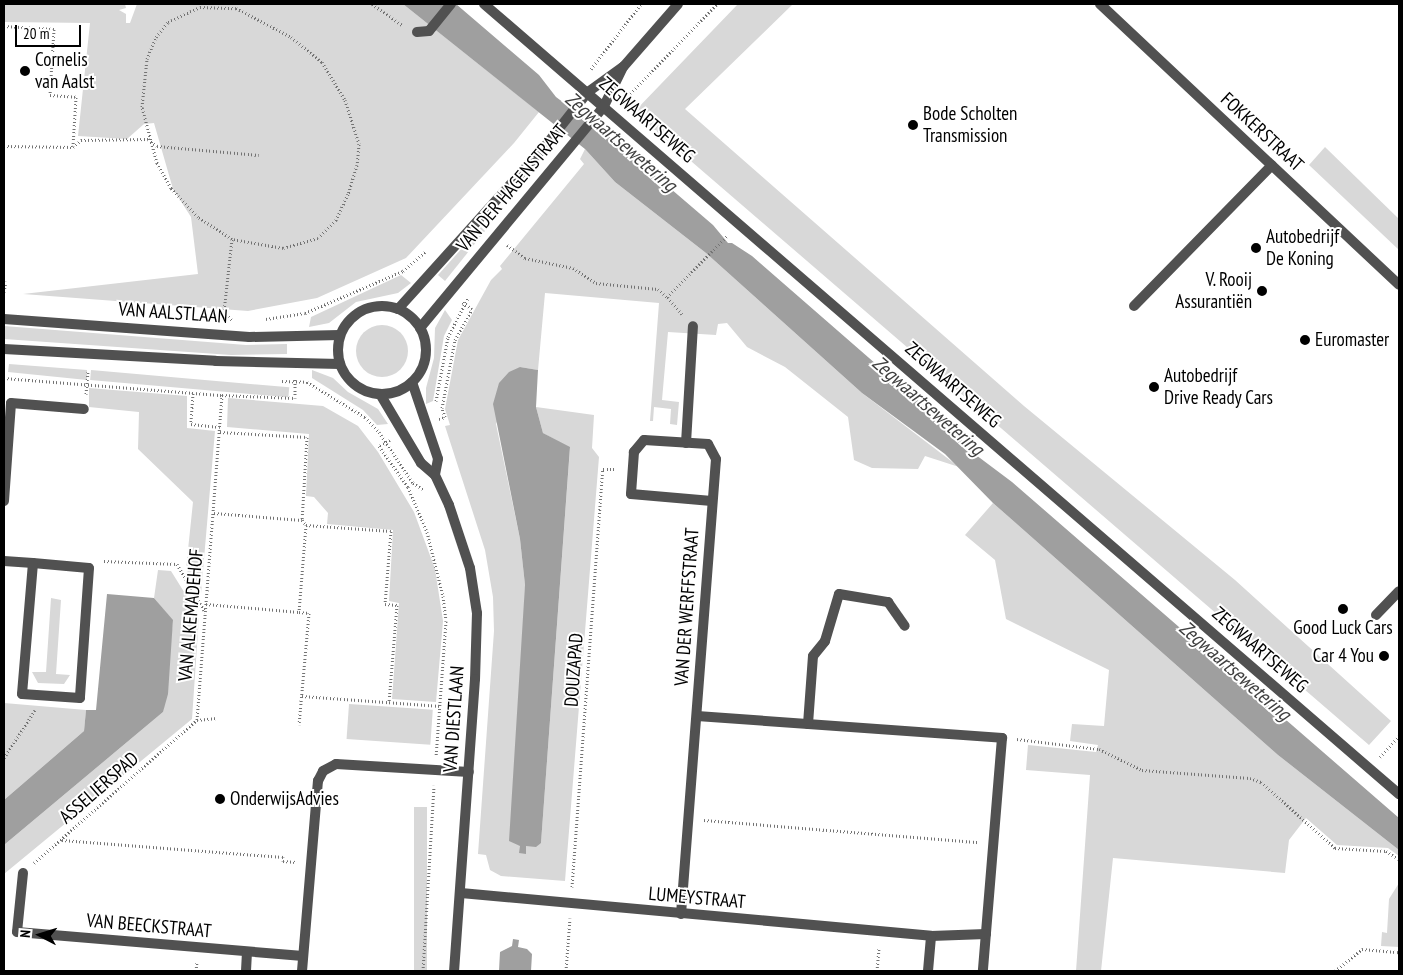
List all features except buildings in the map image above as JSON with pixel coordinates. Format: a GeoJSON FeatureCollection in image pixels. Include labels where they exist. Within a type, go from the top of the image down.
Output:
{"type":"FeatureCollection","features":[{"type":"Feature","properties":{"kind":"street"},"geometry":{"type":"LineString","coordinates":[[417,32],[429,31],[451,4]]}},
{"type":"Feature","properties":{"kind":"street","name":"ZEGWAARTSEWEG"},"geometry":{"type":"LineString","coordinates":[[484,4],[579,84],[1399,794]]}},
{"type":"Feature","properties":{"kind":"street","name":"VAN DER HAGENSTRAAT"},"geometry":{"type":"LineString","coordinates":[[398,309],[546,145],[588,92],[624,66],[678,4]]}},
{"type":"Feature","properties":{"kind":"street","name":"FOKKERSTRAAT"},"geometry":{"type":"LineString","coordinates":[[1100,4],[1399,285]]}},
{"type":"Feature","properties":{"kind":"street","name":"VAN DER HAGENSTRAAT"},"geometry":{"type":"LineString","coordinates":[[420,328],[559,156],[604,106],[624,66]]}},
{"type":"Feature","properties":{"kind":"street"},"geometry":{"type":"LineString","coordinates":[[1134,306],[1272,166]]}},
{"type":"Feature","properties":{"kind":"street"},"geometry":{"type":"LineString","coordinates":[[375,306],[398,309],[411,316],[420,328],[424,339],[424,363],[412,382],[397,391],[380,394],[369,392],[351,382],[340,364],[340,335],[346,324],[364,310],[375,306]]}},
{"type":"Feature","properties":{"kind":"street","name":"VAN AALSTLAAN"},"geometry":{"type":"LineString","coordinates":[[4,319],[249,337],[340,335]]}},
{"type":"Feature","properties":{"kind":"street"},"geometry":{"type":"LineString","coordinates":[[686,443],[693,326]]}},
{"type":"Feature","properties":{"kind":"street"},"geometry":{"type":"LineString","coordinates":[[4,349],[216,361],[340,364]]}},
{"type":"Feature","properties":{"kind":"street","name":"VAN DIESTLAAN"},"geometry":{"type":"LineString","coordinates":[[412,382],[438,459],[436,475]]}},
{"type":"Feature","properties":{"kind":"street","name":"VAN DIESTLAAN"},"geometry":{"type":"LineString","coordinates":[[380,394],[421,463],[436,475],[449,505],[470,568],[477,613],[469,772],[454,971]]}},
{"type":"Feature","properties":{"kind":"street"},"geometry":{"type":"LineString","coordinates":[[4,501],[11,403],[84,409]]}},
{"type":"Feature","properties":{"kind":"street","name":"VAN DER WERFFSTRAAT"},"geometry":{"type":"LineString","coordinates":[[681,914],[716,459],[708,444],[644,440],[634,452],[631,494],[712,501]]}},
{"type":"Feature","properties":{"kind":"street"},"geometry":{"type":"LineString","coordinates":[[4,561],[32,563],[89,568],[80,698],[22,694],[32,563]]}},
{"type":"Feature","properties":{"kind":"street"},"geometry":{"type":"LineString","coordinates":[[1376,615],[1399,591]]}},
{"type":"Feature","properties":{"kind":"street"},"geometry":{"type":"LineString","coordinates":[[808,724],[813,656],[825,641],[839,594],[888,602],[905,626]]}},
{"type":"Feature","properties":{"kind":"street"},"geometry":{"type":"LineString","coordinates":[[697,716],[1002,738],[995,843],[983,971]]}},
{"type":"Feature","properties":{"kind":"street"},"geometry":{"type":"LineString","coordinates":[[302,971],[318,781],[323,771],[336,764],[469,772]]}},
{"type":"Feature","properties":{"kind":"street","name":"VAN BEECKSTRAAT"},"geometry":{"type":"LineString","coordinates":[[23,873],[17,932],[247,953],[303,956]]}},
{"type":"Feature","properties":{"kind":"street","name":"LUMEYSTRAAT"},"geometry":{"type":"LineString","coordinates":[[461,893],[931,936],[986,934]]}},
{"type":"Feature","properties":{"kind":"street"},"geometry":{"type":"LineString","coordinates":[[928,971],[931,936]]}},
{"type":"Feature","properties":{"kind":"street"},"geometry":{"type":"LineString","coordinates":[[246,971],[247,953]]}},
{"type":"Feature","properties":{"kind":"path"},"geometry":{"type":"LineString","coordinates":[[236,8],[241,4]]}},
{"type":"Feature","properties":{"kind":"path"},"geometry":{"type":"LineString","coordinates":[[372,4],[417,32]]}},
{"type":"Feature","properties":{"kind":"path"},"geometry":{"type":"LineString","coordinates":[[579,84],[641,4]]}},
{"type":"Feature","properties":{"kind":"path"},"geometry":{"type":"LineString","coordinates":[[612,113],[717,4]]}},
{"type":"Feature","properties":{"kind":"path"},"geometry":{"type":"LineString","coordinates":[[200,7],[236,8],[292,37],[322,62],[346,100],[359,144],[348,194],[336,220],[318,238],[283,248],[232,238],[198,217],[171,188],[148,139],[142,83],[147,59],[156,37],[168,22],[184,12],[200,7]]}},
{"type":"Feature","properties":{"kind":"path"},"geometry":{"type":"LineString","coordinates":[[4,26],[54,29],[50,95],[76,97],[73,147]]}},
{"type":"Feature","properties":{"kind":"path"},"geometry":{"type":"LineString","coordinates":[[4,146],[73,147],[81,140],[148,139],[157,146],[259,155]]}},
{"type":"Feature","properties":{"kind":"path"},"geometry":{"type":"LineString","coordinates":[[232,238],[224,311],[236,324]]}},
{"type":"Feature","properties":{"kind":"path"},"geometry":{"type":"LineString","coordinates":[[666,297],[725,238]]}},
{"type":"Feature","properties":{"kind":"path"},"geometry":{"type":"LineString","coordinates":[[504,243],[525,258],[568,266],[596,283],[658,289],[680,312]]}},
{"type":"Feature","properties":{"kind":"path"},"geometry":{"type":"LineString","coordinates":[[413,262],[428,275]]}},
{"type":"Feature","properties":{"kind":"path"},"geometry":{"type":"LineString","coordinates":[[305,313],[403,271]]}},
{"type":"Feature","properties":{"kind":"path"},"geometry":{"type":"LineString","coordinates":[[4,292],[6,281]]}},
{"type":"Feature","properties":{"kind":"path"},"geometry":{"type":"LineString","coordinates":[[426,424],[445,417],[442,408],[455,340],[472,309],[449,291]]}},
{"type":"Feature","properties":{"kind":"path"},"geometry":{"type":"LineString","coordinates":[[435,406],[448,336],[458,316]]}},
{"type":"Feature","properties":{"kind":"path"},"geometry":{"type":"LineString","coordinates":[[84,409],[90,353]]}},
{"type":"Feature","properties":{"kind":"path"},"geometry":{"type":"LineString","coordinates":[[4,378],[222,395],[295,398],[295,382]]}},
{"type":"Feature","properties":{"kind":"path"},"geometry":{"type":"LineString","coordinates":[[307,382],[344,402],[379,432]]}},
{"type":"Feature","properties":{"kind":"path"},"geometry":{"type":"LineString","coordinates":[[193,392],[191,424],[220,426]]}},
{"type":"Feature","properties":{"kind":"path","name":"VAN ALKEMADEHOF"},"geometry":{"type":"LineString","coordinates":[[197,720],[222,395]]}},
{"type":"Feature","properties":{"kind":"path"},"geometry":{"type":"LineString","coordinates":[[220,432],[307,437],[302,520],[306,525],[299,612]]}},
{"type":"Feature","properties":{"kind":"path"},"geometry":{"type":"LineString","coordinates":[[404,434],[379,446],[408,486],[440,575],[446,621],[423,971]]}},
{"type":"Feature","properties":{"kind":"path","name":"DOUZAPAD"},"geometry":{"type":"LineString","coordinates":[[571,903],[603,469],[633,470]]}},
{"type":"Feature","properties":{"kind":"path"},"geometry":{"type":"LineString","coordinates":[[214,513],[302,520]]}},
{"type":"Feature","properties":{"kind":"path"},"geometry":{"type":"LineString","coordinates":[[306,525],[391,531],[386,604],[397,605],[389,702]]}},
{"type":"Feature","properties":{"kind":"path"},"geometry":{"type":"LineString","coordinates":[[89,568],[98,561],[177,564],[205,613]]}},
{"type":"Feature","properties":{"kind":"path"},"geometry":{"type":"LineString","coordinates":[[206,604],[309,613],[299,725]]}},
{"type":"Feature","properties":{"kind":"path"},"geometry":{"type":"LineString","coordinates":[[4,758],[44,695]]}},
{"type":"Feature","properties":{"kind":"path"},"geometry":{"type":"LineString","coordinates":[[302,696],[441,706]]}},
{"type":"Feature","properties":{"kind":"path"},"geometry":{"type":"LineString","coordinates":[[197,720],[217,718]]}},
{"type":"Feature","properties":{"kind":"path","name":"ASSELIERSPAD"},"geometry":{"type":"LineString","coordinates":[[23,873],[197,720]]}},
{"type":"Feature","properties":{"kind":"path"},"geometry":{"type":"LineString","coordinates":[[1369,768],[1399,736]]}},
{"type":"Feature","properties":{"kind":"path"},"geometry":{"type":"LineString","coordinates":[[1002,738],[1099,749],[1142,770],[1250,778],[1261,782],[1335,848],[1386,851],[1399,859]]}},
{"type":"Feature","properties":{"kind":"path"},"geometry":{"type":"LineString","coordinates":[[688,819],[995,843]]}},
{"type":"Feature","properties":{"kind":"path"},"geometry":{"type":"LineString","coordinates":[[61,840],[283,857],[283,861],[311,863]]}},
{"type":"Feature","properties":{"kind":"path"},"geometry":{"type":"LineString","coordinates":[[566,971],[571,903]]}},
{"type":"Feature","properties":{"kind":"path"},"geometry":{"type":"LineString","coordinates":[[877,971],[880,932]]}},
{"type":"Feature","properties":{"kind":"path"},"geometry":{"type":"LineString","coordinates":[[1335,971],[1362,949],[1399,952]]}},
{"type":"Feature","properties":{"kind":"shaded area"},"geometry":{"type":"Polygon","coordinates":[[[4,4],[125,4],[126,8],[119,10],[126,14],[126,23],[130,23],[137,4],[403,4],[539,112],[514,143],[406,258],[317,298],[248,311],[23,294],[198,274],[191,217],[173,189],[154,123],[144,124],[127,139],[78,136],[90,23],[4,22],[4,4]]]}},
{"type":"Feature","properties":{"kind":"shaded area"},"geometry":{"type":"Polygon","coordinates":[[[403,4],[456,4],[539,75],[556,97],[615,141],[713,225],[728,243],[732,243],[752,256],[954,432],[972,452],[1012,482],[1399,818],[1399,850],[1278,755],[993,503],[945,454],[862,393],[706,253],[615,182],[585,149],[403,4]]]}},
{"type":"Feature","properties":{"kind":"shaded area"},"geometry":{"type":"Polygon","coordinates":[[[738,4],[793,4],[685,109],[1024,406],[1235,580],[1391,721],[1369,745],[634,112],[738,4]]]}},
{"type":"Feature","properties":{"kind":"shaded area"},"geometry":{"type":"Polygon","coordinates":[[[1325,147],[1399,219],[1399,250],[1309,165],[1325,147]]]}},
{"type":"Feature","properties":{"kind":"shaded area"},"geometry":{"type":"Polygon","coordinates":[[[585,149],[615,182],[706,253],[862,393],[959,467],[925,456],[918,469],[872,468],[854,460],[848,417],[785,367],[747,347],[727,323],[718,324],[716,335],[668,332],[662,400],[679,402],[677,425],[670,424],[671,409],[654,407],[653,421],[650,421],[659,303],[545,293],[538,370],[520,367],[496,424],[520,539],[525,585],[520,853],[526,846],[541,843],[570,448],[543,433],[536,407],[594,415],[592,448],[599,457],[565,881],[501,876],[490,870],[486,855],[478,854],[494,631],[493,597],[485,550],[445,426],[450,425],[445,409],[458,340],[491,280],[502,269],[500,266],[584,164],[580,159],[585,149]]]}},
{"type":"Feature","properties":{"kind":"shaded area"},"geometry":{"type":"Polygon","coordinates":[[[481,227],[485,231],[445,281],[438,275],[481,227]]]}},
{"type":"Feature","properties":{"kind":"shaded area"},"geometry":{"type":"Polygon","coordinates":[[[401,275],[411,283],[398,293],[356,302],[329,323],[309,327],[311,317],[401,275]]]}},
{"type":"Feature","properties":{"kind":"shaded area"},"geometry":{"type":"Polygon","coordinates":[[[445,310],[452,320],[444,336],[433,401],[426,404],[426,388],[434,358],[435,328],[445,310]]]}},
{"type":"Feature","properties":{"kind":"shaded area"},"geometry":{"type":"Polygon","coordinates":[[[382,325],[392,327],[400,333],[406,341],[408,351],[406,361],[400,369],[392,375],[382,377],[372,375],[364,369],[358,361],[356,351],[358,341],[364,333],[372,327],[382,325]]]}},
{"type":"Feature","properties":{"kind":"shaded area"},"geometry":{"type":"Polygon","coordinates":[[[4,326],[246,345],[287,344],[287,354],[231,355],[4,339],[4,326]]]}},
{"type":"Feature","properties":{"kind":"shaded area"},"geometry":{"type":"Polygon","coordinates":[[[9,364],[87,370],[87,380],[8,372],[9,364]]]}},
{"type":"Feature","properties":{"kind":"shaded area"},"geometry":{"type":"Polygon","coordinates":[[[520,367],[538,370],[536,407],[543,433],[570,447],[541,843],[536,847],[526,846],[526,854],[519,853],[520,846],[509,841],[525,585],[520,539],[493,404],[499,383],[509,372],[520,367]]]}},
{"type":"Feature","properties":{"kind":"shaded area"},"geometry":{"type":"Polygon","coordinates":[[[91,370],[289,387],[288,397],[90,380],[91,370]]]}},
{"type":"Feature","properties":{"kind":"shaded area"},"geometry":{"type":"Polygon","coordinates":[[[312,370],[333,378],[348,392],[378,409],[388,424],[377,425],[363,410],[312,378],[312,370]]]}},
{"type":"Feature","properties":{"kind":"shaded area"},"geometry":{"type":"Polygon","coordinates":[[[89,388],[187,396],[187,428],[215,431],[201,594],[186,569],[193,502],[138,449],[139,412],[89,407],[89,388]]]}},
{"type":"Feature","properties":{"kind":"shaded area"},"geometry":{"type":"Polygon","coordinates":[[[228,398],[323,406],[358,426],[378,452],[414,512],[435,569],[443,621],[436,702],[392,699],[399,603],[389,601],[393,530],[327,524],[328,513],[314,497],[306,496],[309,434],[227,427],[228,398]]]}},
{"type":"Feature","properties":{"kind":"shaded area"},"geometry":{"type":"Polygon","coordinates":[[[993,503],[1278,755],[1399,850],[1399,856],[1388,848],[1337,845],[1306,818],[1289,840],[1285,873],[1113,858],[1101,971],[1076,971],[1090,775],[1026,770],[1028,745],[1096,752],[1098,745],[1070,741],[1072,724],[1104,726],[1109,670],[1006,619],[995,560],[965,535],[993,503]]]}},
{"type":"Feature","properties":{"kind":"shaded area"},"geometry":{"type":"Polygon","coordinates":[[[158,570],[171,571],[199,616],[192,719],[4,874],[4,845],[163,712],[173,621],[154,598],[158,570]]]}},
{"type":"Feature","properties":{"kind":"shaded area"},"geometry":{"type":"Polygon","coordinates":[[[107,594],[154,598],[173,620],[168,694],[163,712],[4,845],[4,800],[84,731],[86,710],[96,710],[107,594]]]}},
{"type":"Feature","properties":{"kind":"shaded area"},"geometry":{"type":"Polygon","coordinates":[[[51,598],[61,600],[56,674],[70,675],[64,684],[38,683],[32,672],[46,672],[51,598]]]}},
{"type":"Feature","properties":{"kind":"shaded area"},"geometry":{"type":"Polygon","coordinates":[[[4,703],[86,710],[84,731],[4,800],[4,703]]]}},
{"type":"Feature","properties":{"kind":"shaded area"},"geometry":{"type":"Polygon","coordinates":[[[349,704],[433,710],[430,745],[347,739],[349,704]]]}},
{"type":"Feature","properties":{"kind":"shaded area"},"geometry":{"type":"Polygon","coordinates":[[[414,807],[427,807],[427,971],[414,971],[414,807]]]}},
{"type":"Feature","properties":{"kind":"shaded area"},"geometry":{"type":"Polygon","coordinates":[[[1399,883],[1399,947],[1381,946],[1382,932],[1387,933],[1389,899],[1399,883]]]}},
{"type":"Feature","properties":{"kind":"shaded area"},"geometry":{"type":"Polygon","coordinates":[[[513,939],[519,940],[518,947],[527,949],[532,954],[531,971],[499,971],[500,952],[512,946],[513,939]]]}},
{"type":"Feature","properties":{"kind":"place","name":"Cornelis van Aalst"},"geometry":{"type":"Point","coordinates":[25,71]}},
{"type":"Feature","properties":{"kind":"place","name":"Bode Scholten Transmission"},"geometry":{"type":"Point","coordinates":[913,125]}},
{"type":"Feature","properties":{"kind":"place","name":"Autobedrijf De Koning"},"geometry":{"type":"Point","coordinates":[1256,248]}},
{"type":"Feature","properties":{"kind":"place","name":"V. Rooij Assurantiën"},"geometry":{"type":"Point","coordinates":[1262,291]}},
{"type":"Feature","properties":{"kind":"place","name":"Euromaster"},"geometry":{"type":"Point","coordinates":[1305,340]}},
{"type":"Feature","properties":{"kind":"place","name":"Autobedrijf Drive Ready Cars"},"geometry":{"type":"Point","coordinates":[1154,387]}},
{"type":"Feature","properties":{"kind":"place","name":"Good Luck Cars"},"geometry":{"type":"Point","coordinates":[1343,609]}},
{"type":"Feature","properties":{"kind":"place","name":"Car 4 You"},"geometry":{"type":"Point","coordinates":[1384,656]}},
{"type":"Feature","properties":{"kind":"place","name":"OnderwijsAdvies"},"geometry":{"type":"Point","coordinates":[220,799]}},
{"type":"Feature","properties":{"kind":"water label","name":"Zegwaartsewetering"},"geometry":{"type":"Point","coordinates":[621,142]}},
{"type":"Feature","properties":{"kind":"water label","name":"Zegwaartsewetering"},"geometry":{"type":"Point","coordinates":[928,406]}},
{"type":"Feature","properties":{"kind":"water label","name":"Zegwaartsewetering"},"geometry":{"type":"Point","coordinates":[1235,671]}}]}
